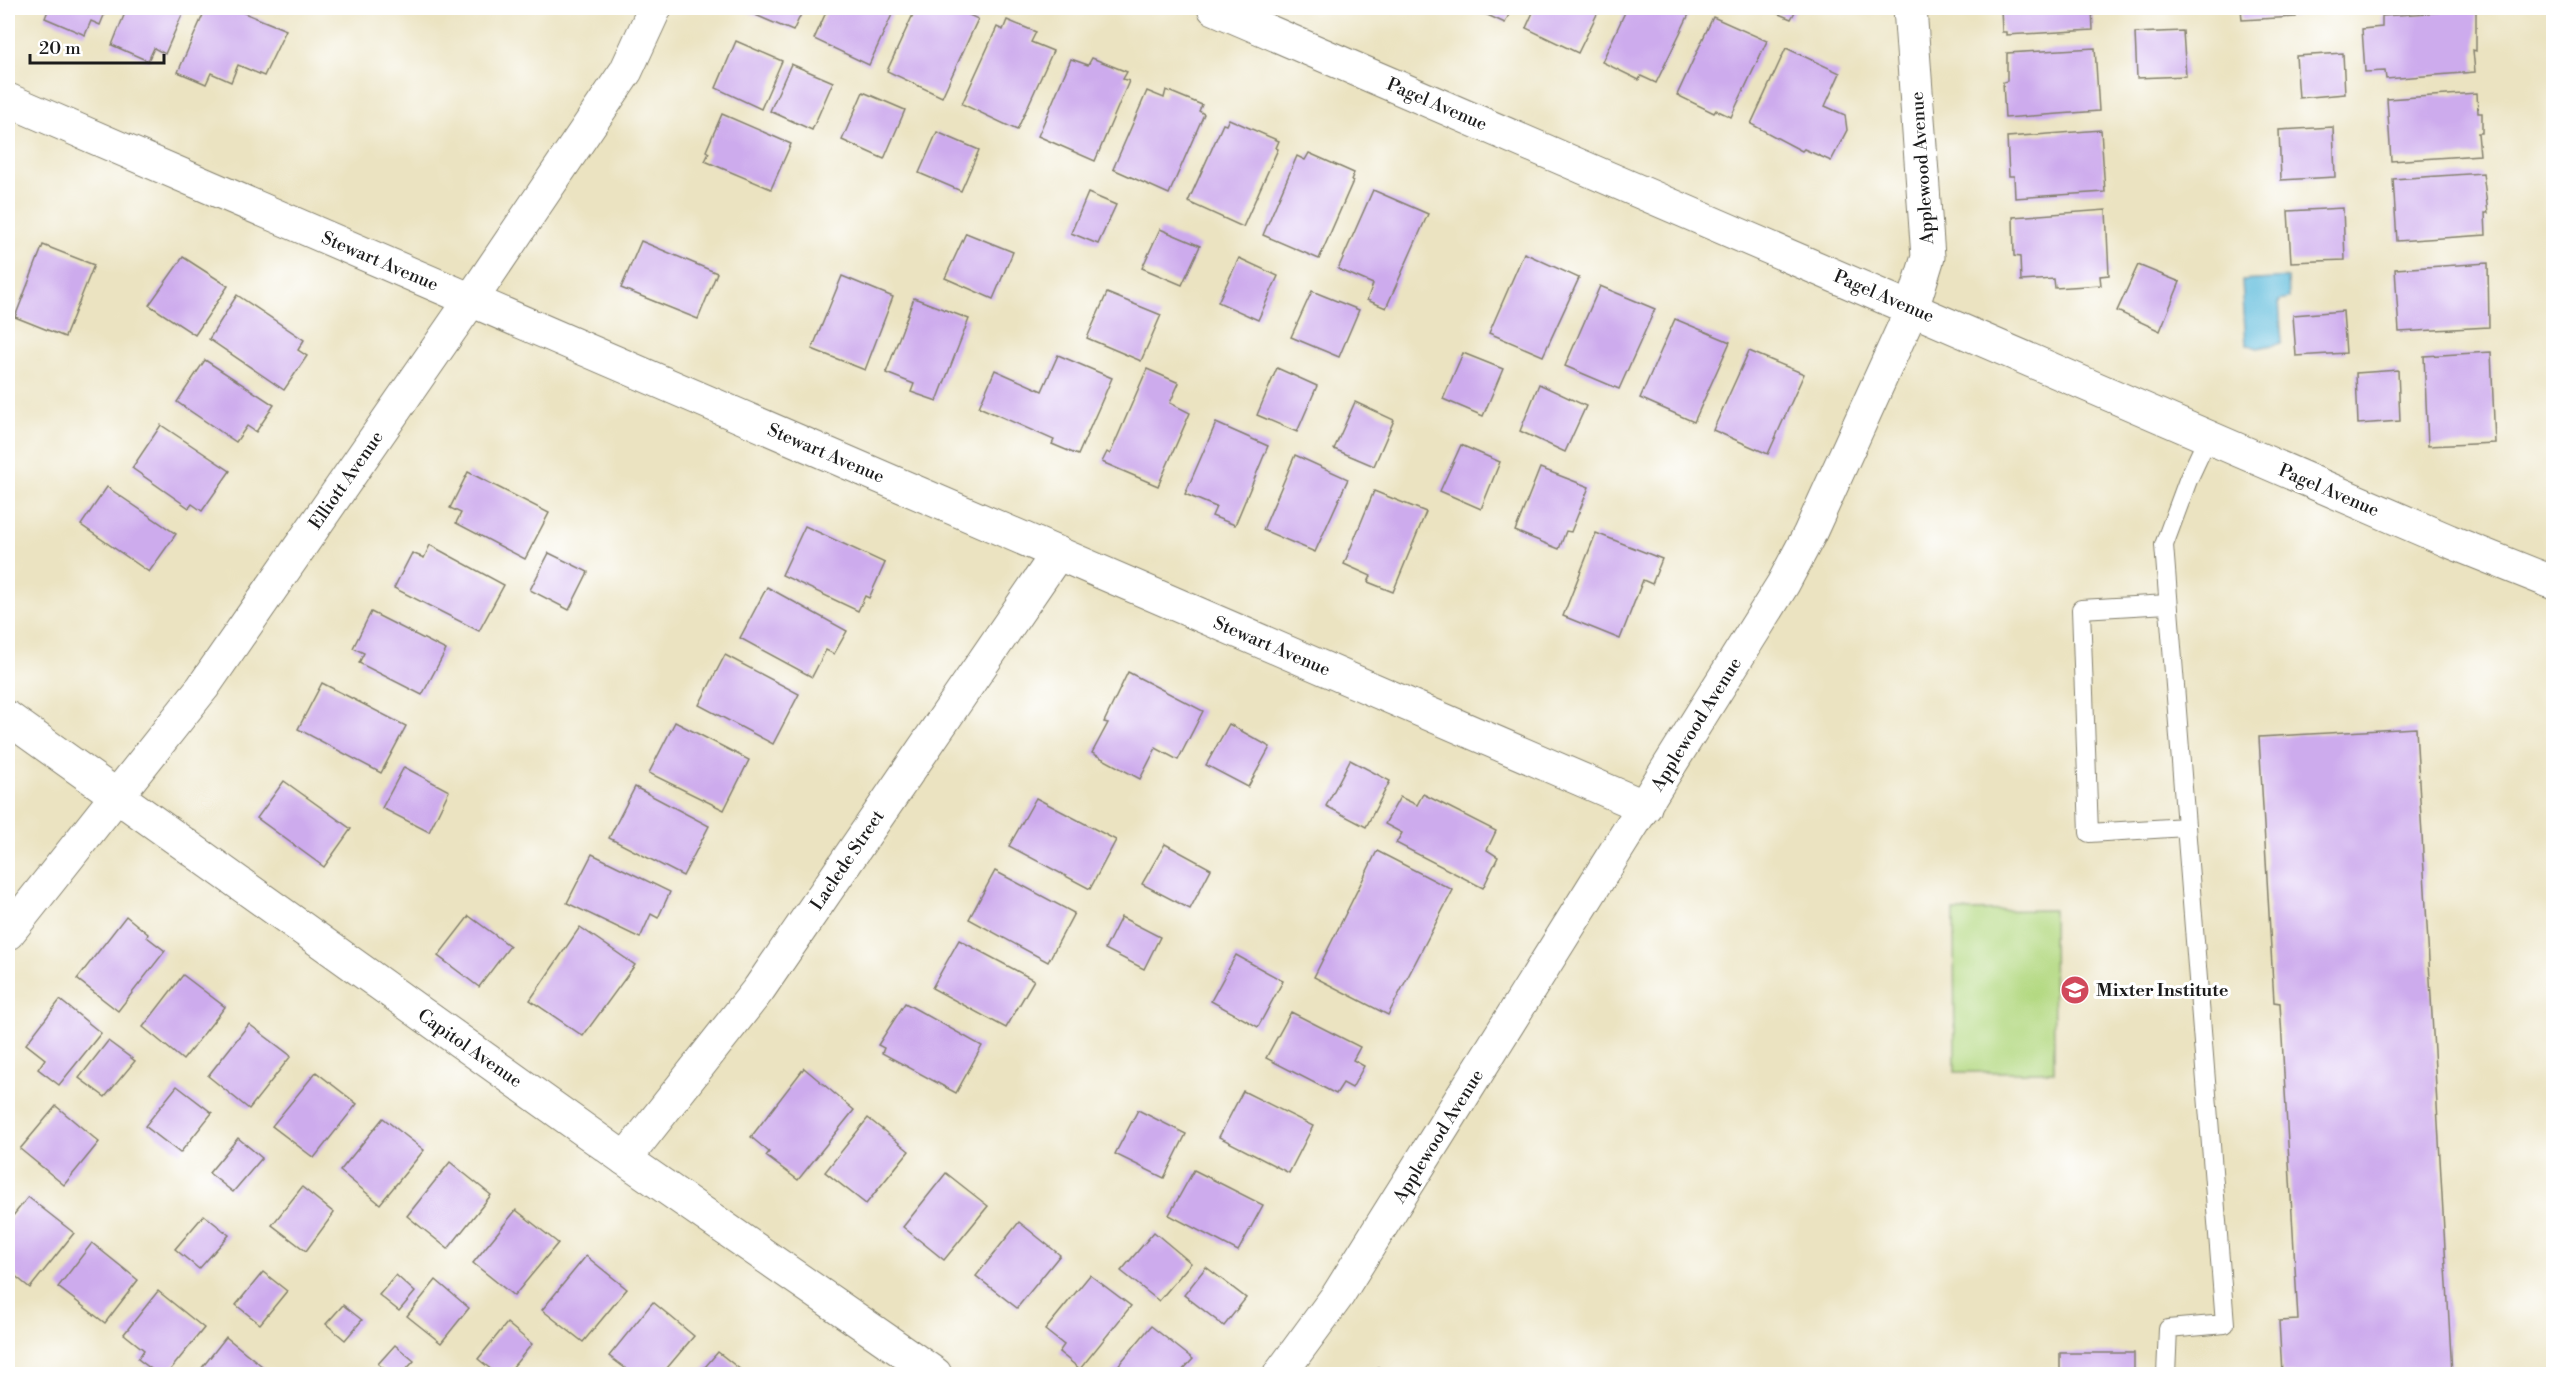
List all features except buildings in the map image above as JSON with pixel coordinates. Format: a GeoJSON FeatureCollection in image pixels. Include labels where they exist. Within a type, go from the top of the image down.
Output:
{"type":"FeatureCollection","features":[{"type":"Feature","properties":{"kind":"street","name":"Elliott Avenue"},"geometry":{"type":"LineString","coordinates":[[8,933],[203,687],[471,300],[626,71],[655,8]]}},
{"type":"Feature","properties":{"kind":"street","name":"Pagel Avenue"},"geometry":{"type":"LineString","coordinates":[[1215,8],[2449,541],[2553,583]]}},
{"type":"Feature","properties":{"kind":"street","name":"Applewood Avenue"},"geometry":{"type":"LineString","coordinates":[[1280,1374],[1338,1295],[1645,807],[1809,536],[1912,309],[1928,257],[1910,8]]}},
{"type":"Feature","properties":{"kind":"street","name":"Stewart Avenue"},"geometry":{"type":"LineString","coordinates":[[8,100],[1645,807]]}},
{"type":"Feature","properties":{"kind":"street","name":"Laclede Street"},"geometry":{"type":"LineString","coordinates":[[625,1159],[759,989],[1058,553]]}},
{"type":"Feature","properties":{"kind":"street","name":"Capitol Avenue"},"geometry":{"type":"LineString","coordinates":[[8,718],[625,1159],[935,1374]]}},
{"type":"Feature","properties":{"kind":"lane"},"geometry":{"type":"LineString","coordinates":[[2166,1374],[2168,1329],[2225,1324],[2164,545],[2188,480],[2208,437]]}},
{"type":"Feature","properties":{"kind":"lane"},"geometry":{"type":"LineString","coordinates":[[2168,604],[2081,609],[2089,833],[2186,827]]}},
{"type":"Feature","properties":{"kind":"green space"},"geometry":{"type":"Polygon","coordinates":[[[2053,910],[2054,1072],[1955,1072],[1954,911],[2053,910]]]}},
{"type":"Feature","properties":{"kind":"water"},"geometry":{"type":"Polygon","coordinates":[[[2288,278],[2289,299],[2279,301],[2282,343],[2258,348],[2246,345],[2242,281],[2288,278]]]}},
{"type":"Feature","properties":{"kind":"place","name":"Mixter Institute"},"geometry":{"type":"Point","coordinates":[2075,990]}}]}
